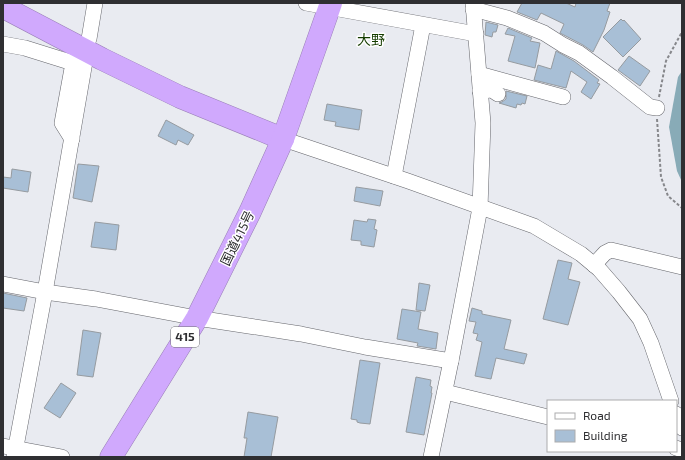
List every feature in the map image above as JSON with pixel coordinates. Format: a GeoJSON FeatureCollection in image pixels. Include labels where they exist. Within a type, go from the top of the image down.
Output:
{"type":"FeatureCollection","features":[{"type":"Feature","properties":{"kind":"highway","name":"国道415号"},"geometry":{"type":"LineString","coordinates":[[111,457],[197,318],[250,212],[283,139],[330,5]]}},
{"type":"Feature","properties":{"kind":"highway"},"geometry":{"type":"LineString","coordinates":[[3,7],[102,60],[180,98],[283,139]]}},
{"type":"Feature","properties":{"kind":"street"},"geometry":{"type":"LineString","coordinates":[[89,39],[95,3]]}},
{"type":"Feature","properties":{"kind":"street"},"geometry":{"type":"LineString","coordinates":[[306,3],[330,5],[423,25],[476,34]]}},
{"type":"Feature","properties":{"kind":"street"},"geometry":{"type":"LineString","coordinates":[[431,457],[480,208],[483,123],[473,6],[544,33],[579,53],[650,107],[657,108]]}},
{"type":"Feature","properties":{"kind":"street"},"geometry":{"type":"LineString","coordinates":[[394,176],[423,25]]}},
{"type":"Feature","properties":{"kind":"street"},"geometry":{"type":"LineString","coordinates":[[3,44],[25,48],[73,63],[62,123],[72,139]]}},
{"type":"Feature","properties":{"kind":"street"},"geometry":{"type":"LineString","coordinates":[[62,457],[10,450],[45,292],[86,56]]}},
{"type":"Feature","properties":{"kind":"street"},"geometry":{"type":"LineString","coordinates":[[479,74],[563,97]]}},
{"type":"Feature","properties":{"kind":"street"},"geometry":{"type":"LineString","coordinates":[[480,91],[492,90],[498,94]]}},
{"type":"Feature","properties":{"kind":"street"},"geometry":{"type":"LineString","coordinates":[[283,139],[394,176],[480,208],[534,226],[581,254],[594,265],[619,292],[640,319],[651,343],[671,400]]}},
{"type":"Feature","properties":{"kind":"street"},"geometry":{"type":"LineString","coordinates":[[594,265],[605,253],[611,250],[682,267]]}},
{"type":"Feature","properties":{"kind":"street"},"geometry":{"type":"LineString","coordinates":[[3,284],[451,361]]}},
{"type":"Feature","properties":{"kind":"street"},"geometry":{"type":"LineString","coordinates":[[445,392],[547,417]]}},
{"type":"Feature","properties":{"kind":"street"},"geometry":{"type":"LineString","coordinates":[[677,416],[682,428]]}},
{"type":"Feature","properties":{"kind":"path"},"geometry":{"type":"LineString","coordinates":[[682,32],[666,61],[657,108],[661,177],[668,196],[682,208]]}},
{"type":"Feature","properties":{"kind":"water"},"geometry":{"type":"Polygon","coordinates":[[[682,71],[682,182],[677,171],[669,127],[678,77],[682,71]]]}},
{"type":"Feature","properties":{"kind":"building"},"geometry":{"type":"Polygon","coordinates":[[[522,3],[566,3],[575,7],[576,3],[610,3],[607,11],[610,12],[604,30],[593,52],[560,33],[564,24],[541,13],[537,20],[517,12],[522,3]]]}},
{"type":"Feature","properties":{"kind":"building"},"geometry":{"type":"Polygon","coordinates":[[[621,19],[623,21],[624,20],[641,39],[623,57],[603,37],[621,19]]]}},
{"type":"Feature","properties":{"kind":"building"},"geometry":{"type":"Polygon","coordinates":[[[486,22],[498,25],[496,32],[493,32],[492,37],[485,35],[486,22]]]}},
{"type":"Feature","properties":{"kind":"building"},"geometry":{"type":"Polygon","coordinates":[[[508,28],[532,38],[530,41],[540,43],[535,68],[508,61],[515,36],[505,34],[508,28]]]}},
{"type":"Feature","properties":{"kind":"building"},"geometry":{"type":"Polygon","coordinates":[[[556,51],[574,61],[599,80],[597,83],[600,84],[591,99],[581,92],[587,82],[571,71],[566,88],[534,80],[538,65],[551,69],[556,51]]]}},
{"type":"Feature","properties":{"kind":"building"},"geometry":{"type":"Polygon","coordinates":[[[629,56],[650,71],[640,86],[618,70],[629,56]]]}},
{"type":"Feature","properties":{"kind":"building"},"geometry":{"type":"Polygon","coordinates":[[[506,91],[527,96],[525,104],[517,104],[516,108],[499,103],[506,99],[506,91]]]}},
{"type":"Feature","properties":{"kind":"building"},"geometry":{"type":"Polygon","coordinates":[[[327,104],[362,110],[359,130],[335,126],[336,122],[324,120],[327,104]]]}},
{"type":"Feature","properties":{"kind":"building"},"geometry":{"type":"Polygon","coordinates":[[[166,120],[194,135],[188,145],[178,140],[176,145],[158,136],[166,120]]]}},
{"type":"Feature","properties":{"kind":"building"},"geometry":{"type":"Polygon","coordinates":[[[78,164],[99,166],[92,202],[73,198],[78,164]]]}},
{"type":"Feature","properties":{"kind":"building"},"geometry":{"type":"Polygon","coordinates":[[[12,169],[31,172],[28,192],[3,188],[3,177],[11,178],[12,169]]]}},
{"type":"Feature","properties":{"kind":"building"},"geometry":{"type":"Polygon","coordinates":[[[356,187],[383,191],[380,206],[354,201],[356,187]]]}},
{"type":"Feature","properties":{"kind":"building"},"geometry":{"type":"Polygon","coordinates":[[[368,219],[376,220],[374,229],[377,230],[374,247],[361,245],[361,241],[351,240],[354,220],[367,222],[368,219]]]}},
{"type":"Feature","properties":{"kind":"building"},"geometry":{"type":"Polygon","coordinates":[[[95,222],[119,225],[116,250],[91,247],[95,222]]]}},
{"type":"Feature","properties":{"kind":"building"},"geometry":{"type":"Polygon","coordinates":[[[558,260],[572,263],[568,279],[580,282],[568,325],[543,319],[558,260]]]}},
{"type":"Feature","properties":{"kind":"building"},"geometry":{"type":"Polygon","coordinates":[[[419,283],[430,285],[425,311],[416,310],[419,283]]]}},
{"type":"Feature","properties":{"kind":"building"},"geometry":{"type":"Polygon","coordinates":[[[3,293],[27,298],[24,311],[3,308],[3,293]]]}},
{"type":"Feature","properties":{"kind":"building"},"geometry":{"type":"Polygon","coordinates":[[[472,308],[482,311],[482,314],[511,320],[504,349],[527,354],[524,364],[496,358],[491,379],[475,376],[482,342],[476,340],[478,334],[473,333],[476,322],[469,321],[472,308]]]}},
{"type":"Feature","properties":{"kind":"building"},"geometry":{"type":"Polygon","coordinates":[[[402,309],[421,312],[418,329],[438,333],[436,349],[417,346],[418,343],[397,339],[402,309]]]}},
{"type":"Feature","properties":{"kind":"building"},"geometry":{"type":"Polygon","coordinates":[[[83,330],[101,333],[93,377],[77,375],[83,330]]]}},
{"type":"Feature","properties":{"kind":"building"},"geometry":{"type":"Polygon","coordinates":[[[360,360],[380,363],[370,424],[360,423],[357,422],[357,420],[351,419],[360,360]]]}},
{"type":"Feature","properties":{"kind":"building"},"geometry":{"type":"Polygon","coordinates":[[[416,377],[431,380],[430,386],[432,387],[424,435],[406,432],[416,377]]]}},
{"type":"Feature","properties":{"kind":"building"},"geometry":{"type":"Polygon","coordinates":[[[61,383],[76,393],[60,418],[44,408],[61,383]]]}},
{"type":"Feature","properties":{"kind":"building"},"geometry":{"type":"Polygon","coordinates":[[[248,412],[278,417],[271,457],[244,457],[247,438],[244,438],[248,412]]]}},
{"type":"Feature","properties":{"kind":"district","name":"大野"},"geometry":{"type":"Point","coordinates":[371,40]}}]}
